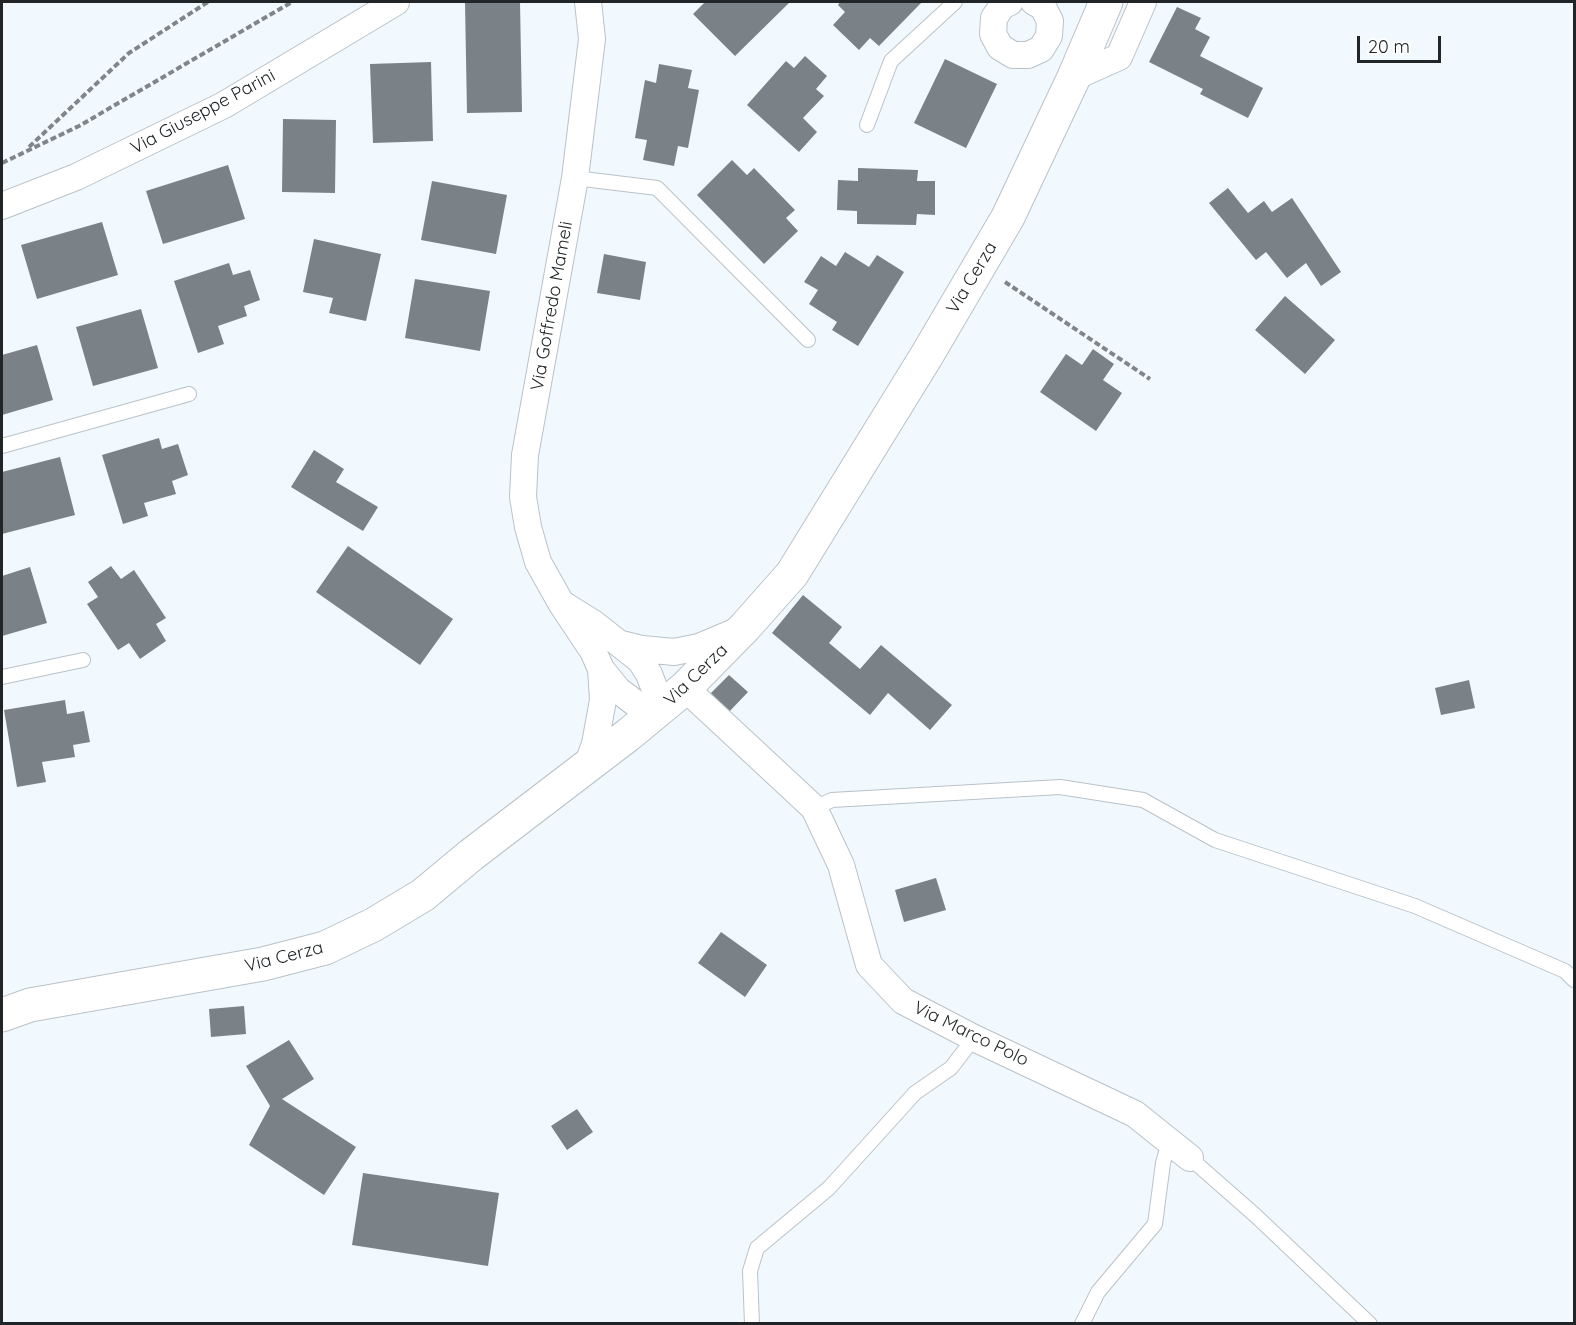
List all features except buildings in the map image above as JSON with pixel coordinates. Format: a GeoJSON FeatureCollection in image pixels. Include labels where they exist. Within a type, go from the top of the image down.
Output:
{"type":"FeatureCollection","features":[{"type":"Feature","properties":{"kind":"main road","name":"Via Cerza"},"geometry":{"type":"LineString","coordinates":[[2,1015],[30,1005],[263,964],[325,948],[373,925],[423,896],[471,855],[685,688],[745,627],[792,574],[927,355],[1008,217],[1074,77],[1106,2]]}},
{"type":"Feature","properties":{"kind":"street","name":"Via Giuseppe Parini"},"geometry":{"type":"LineString","coordinates":[[2,206],[76,177],[224,105],[396,2]]}},
{"type":"Feature","properties":{"kind":"street","name":"Via Goffredo Mameli"},"geometry":{"type":"LineString","coordinates":[[588,2],[592,39],[575,178],[525,455],[523,497],[528,527],[538,562],[561,603],[593,651],[601,669]]}},
{"type":"Feature","properties":{"kind":"street"},"geometry":{"type":"LineString","coordinates":[[1003,3],[994,18],[993,34],[1000,47],[1013,55],[1028,56],[1041,49],[1049,36],[1050,21],[1043,7],[1034,2]]}},
{"type":"Feature","properties":{"kind":"street"},"geometry":{"type":"LineString","coordinates":[[1074,77],[1119,57],[1143,2]]}},
{"type":"Feature","properties":{"kind":"street"},"geometry":{"type":"LineString","coordinates":[[561,603],[592,623],[640,660],[655,690],[658,711],[639,706],[618,690],[601,669]]}},
{"type":"Feature","properties":{"kind":"street"},"geometry":{"type":"LineString","coordinates":[[618,643],[642,650],[674,652],[699,647],[745,627]]}},
{"type":"Feature","properties":{"kind":"street"},"geometry":{"type":"LineString","coordinates":[[587,766],[595,744],[603,700],[601,669]]}},
{"type":"Feature","properties":{"kind":"street","name":"Via Marco Polo"},"geometry":{"type":"LineString","coordinates":[[685,688],[814,808],[841,865],[869,965],[903,1001],[974,1038],[1135,1114],[1190,1158]]}},
{"type":"Feature","properties":{"kind":"lane"},"geometry":{"type":"LineString","coordinates":[[867,125],[891,61],[955,2]]}},
{"type":"Feature","properties":{"kind":"lane"},"geometry":{"type":"LineString","coordinates":[[575,178],[657,188],[808,340]]}},
{"type":"Feature","properties":{"kind":"lane"},"geometry":{"type":"LineString","coordinates":[[2,446],[189,394]]}},
{"type":"Feature","properties":{"kind":"lane"},"geometry":{"type":"LineString","coordinates":[[2,678],[83,660]]}},
{"type":"Feature","properties":{"kind":"lane"},"geometry":{"type":"LineString","coordinates":[[814,808],[832,800],[1060,787],[1143,800],[1215,840],[1415,906],[1565,971],[1575,980]]}},
{"type":"Feature","properties":{"kind":"lane"},"geometry":{"type":"LineString","coordinates":[[752,1323],[750,1271],[758,1248],[829,1188],[915,1093],[951,1068],[974,1038]]}},
{"type":"Feature","properties":{"kind":"lane"},"geometry":{"type":"LineString","coordinates":[[1082,1323],[1098,1292],[1155,1224],[1162,1163],[1169,1141]]}},
{"type":"Feature","properties":{"kind":"lane"},"geometry":{"type":"LineString","coordinates":[[1190,1158],[1256,1216],[1370,1323]]}},
{"type":"Feature","properties":{"kind":"path"},"geometry":{"type":"LineString","coordinates":[[27,150],[129,53],[208,2]]}},
{"type":"Feature","properties":{"kind":"path"},"geometry":{"type":"LineString","coordinates":[[2,163],[79,126],[292,2]]}},
{"type":"Feature","properties":{"kind":"path"},"geometry":{"type":"LineString","coordinates":[[980,264],[1150,379]]}}]}
